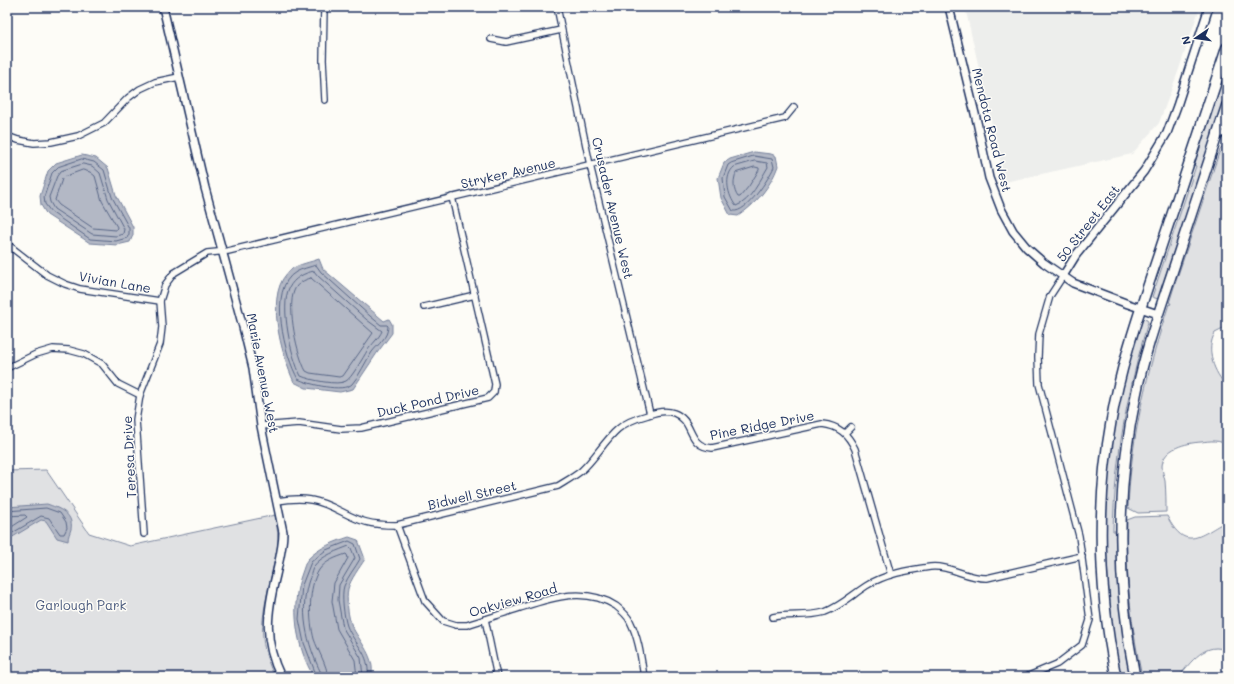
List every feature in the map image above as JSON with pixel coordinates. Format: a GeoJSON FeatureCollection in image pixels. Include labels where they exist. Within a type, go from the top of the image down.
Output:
{"type":"FeatureCollection","features":[{"type":"Feature","properties":{"kind":"highway"},"geometry":{"type":"LineString","coordinates":[[1116,677],[1107,625],[1101,538],[1102,495],[1106,452],[1122,373],[1140,308],[1227,48]]}},
{"type":"Feature","properties":{"kind":"highway"},"geometry":{"type":"LineString","coordinates":[[1135,677],[1126,624],[1120,537],[1121,501],[1126,452],[1136,395],[1158,314],[1223,134],[1227,106]]}},
{"type":"Feature","properties":{"kind":"street","name":"Marie Avenue West"},"geometry":{"type":"LineString","coordinates":[[163,7],[204,188],[253,368],[261,426],[277,501],[283,536],[270,601],[268,629],[271,650],[281,677]]}},
{"type":"Feature","properties":{"kind":"street"},"geometry":{"type":"LineString","coordinates":[[324,7],[323,60],[325,100]]}},
{"type":"Feature","properties":{"kind":"street","name":"Crusader Avenue West"},"geometry":{"type":"LineString","coordinates":[[556,7],[590,165],[650,414]]}},
{"type":"Feature","properties":{"kind":"street","name":"Mendota Road West"},"geometry":{"type":"LineString","coordinates":[[949,7],[989,178],[1001,209],[1014,231],[1027,248],[1044,263],[1073,283],[1158,314]]}},
{"type":"Feature","properties":{"kind":"street","name":"50 Street East"},"geometry":{"type":"LineString","coordinates":[[1026,677],[1057,664],[1082,645],[1090,620],[1079,536],[1039,384],[1039,334],[1050,296],[1076,254],[1144,171],[1166,133],[1177,106],[1209,7]]}},
{"type":"Feature","properties":{"kind":"street"},"geometry":{"type":"LineString","coordinates":[[491,39],[506,42],[561,30]]}},
{"type":"Feature","properties":{"kind":"street"},"geometry":{"type":"LineString","coordinates":[[7,136],[34,143],[51,142],[78,136],[104,124],[128,98],[140,89],[155,82],[179,76]]}},
{"type":"Feature","properties":{"kind":"street","name":"Stryker Avenue"},"geometry":{"type":"LineString","coordinates":[[222,252],[785,118],[794,107]]}},
{"type":"Feature","properties":{"kind":"street","name":"Duck Pond Drive"},"geometry":{"type":"LineString","coordinates":[[261,426],[299,423],[341,429],[362,428],[488,398],[494,392],[495,384],[452,197]]}},
{"type":"Feature","properties":{"kind":"street","name":"Vivian Lane"},"geometry":{"type":"LineString","coordinates":[[7,244],[47,275],[65,284],[80,289],[160,301]]}},
{"type":"Feature","properties":{"kind":"street","name":"Teresa Drive"},"geometry":{"type":"LineString","coordinates":[[144,534],[136,420],[140,395],[160,344],[162,327],[160,301],[165,285],[174,274],[207,253],[222,252]]}},
{"type":"Feature","properties":{"kind":"street"},"geometry":{"type":"LineString","coordinates":[[424,307],[474,295]]}},
{"type":"Feature","properties":{"kind":"street"},"geometry":{"type":"LineString","coordinates":[[7,368],[36,354],[53,349],[69,350],[84,354],[102,364],[118,384],[140,395]]}},
{"type":"Feature","properties":{"kind":"street","name":"Pine Ridge Drive"},"geometry":{"type":"LineString","coordinates":[[650,414],[668,411],[678,415],[686,422],[694,440],[700,445],[708,448],[717,448],[822,424],[830,425],[845,433]]}},
{"type":"Feature","properties":{"kind":"street","name":"Bidwell Street"},"geometry":{"type":"LineString","coordinates":[[277,501],[295,499],[312,500],[366,522],[382,525],[397,524],[558,486],[581,470],[618,429],[632,420],[650,414]]}},
{"type":"Feature","properties":{"kind":"street"},"geometry":{"type":"LineString","coordinates":[[850,428],[845,433],[855,449],[891,575]]}},
{"type":"Feature","properties":{"kind":"street","name":"Oakview Road"},"geometry":{"type":"LineString","coordinates":[[397,524],[425,601],[443,621],[456,625],[467,624],[553,597],[577,594],[594,596],[608,601],[620,609],[630,620],[639,643],[644,677]]}},
{"type":"Feature","properties":{"kind":"street"},"geometry":{"type":"LineString","coordinates":[[773,617],[787,614],[811,615],[823,612],[840,605],[870,583],[891,575],[941,567],[975,577],[987,578],[1082,556]]}},
{"type":"Feature","properties":{"kind":"street"},"geometry":{"type":"LineString","coordinates":[[485,619],[497,677]]}},
{"type":"Feature","properties":{"kind":"shaded area"},"geometry":{"type":"Polygon","coordinates":[[[965,7],[1200,7],[1159,123],[1132,154],[1005,182],[965,7]]]}},
{"type":"Feature","properties":{"kind":"green space"},"geometry":{"type":"Polygon","coordinates":[[[1227,64],[1227,90],[1158,299],[1152,297],[1196,166],[1194,165],[1227,64]]]}},
{"type":"Feature","properties":{"kind":"green space"},"geometry":{"type":"Polygon","coordinates":[[[1227,142],[1227,327],[1215,333],[1212,340],[1211,354],[1212,361],[1218,375],[1227,386],[1227,446],[1222,442],[1208,441],[1182,445],[1171,451],[1163,460],[1162,466],[1165,481],[1166,512],[1138,513],[1128,508],[1136,430],[1141,405],[1161,329],[1169,304],[1170,305],[1171,303],[1169,303],[1174,287],[1220,150],[1227,142]]]}},
{"type":"Feature","properties":{"kind":"green space"},"geometry":{"type":"Polygon","coordinates":[[[1143,319],[1147,320],[1148,322],[1134,374],[1123,425],[1114,503],[1113,531],[1116,531],[1119,604],[1130,677],[1120,677],[1114,638],[1107,560],[1106,522],[1108,484],[1112,446],[1119,407],[1136,336],[1143,319]]]}},
{"type":"Feature","properties":{"kind":"green space","name":"Garlough Park"},"geometry":{"type":"Polygon","coordinates":[[[46,470],[89,533],[130,546],[275,515],[278,543],[264,613],[263,638],[269,663],[275,677],[7,677],[7,471],[46,470]]]}},
{"type":"Feature","properties":{"kind":"green space"},"geometry":{"type":"Polygon","coordinates":[[[1167,516],[1174,528],[1181,535],[1187,538],[1194,538],[1202,535],[1227,521],[1227,651],[1220,648],[1206,650],[1188,665],[1179,677],[1142,677],[1135,638],[1128,579],[1127,520],[1135,517],[1167,516]]]}},
{"type":"Feature","properties":{"kind":"water"},"geometry":{"type":"Polygon","coordinates":[[[754,152],[776,156],[778,166],[771,181],[757,200],[738,216],[730,215],[721,198],[718,178],[724,163],[730,159],[754,152]]]}},
{"type":"Feature","properties":{"kind":"water"},"geometry":{"type":"Polygon","coordinates":[[[82,155],[96,158],[108,168],[116,195],[133,227],[133,235],[130,242],[117,245],[90,243],[47,215],[41,205],[40,196],[48,171],[56,163],[82,155]]]}},
{"type":"Feature","properties":{"kind":"water"},"geometry":{"type":"Polygon","coordinates":[[[319,259],[323,269],[384,321],[389,319],[392,324],[392,333],[353,389],[340,392],[306,388],[294,382],[284,356],[277,324],[276,307],[278,292],[283,279],[295,267],[319,259]]]}},
{"type":"Feature","properties":{"kind":"water"},"geometry":{"type":"Polygon","coordinates":[[[47,504],[56,507],[68,515],[71,523],[71,529],[68,541],[57,538],[46,521],[41,520],[11,538],[7,565],[7,507],[47,504]]]}},
{"type":"Feature","properties":{"kind":"water"},"geometry":{"type":"Polygon","coordinates":[[[349,537],[358,540],[365,559],[349,585],[347,603],[349,618],[372,664],[371,677],[314,677],[308,666],[299,640],[296,612],[298,585],[308,559],[322,548],[349,537]]]}}]}
